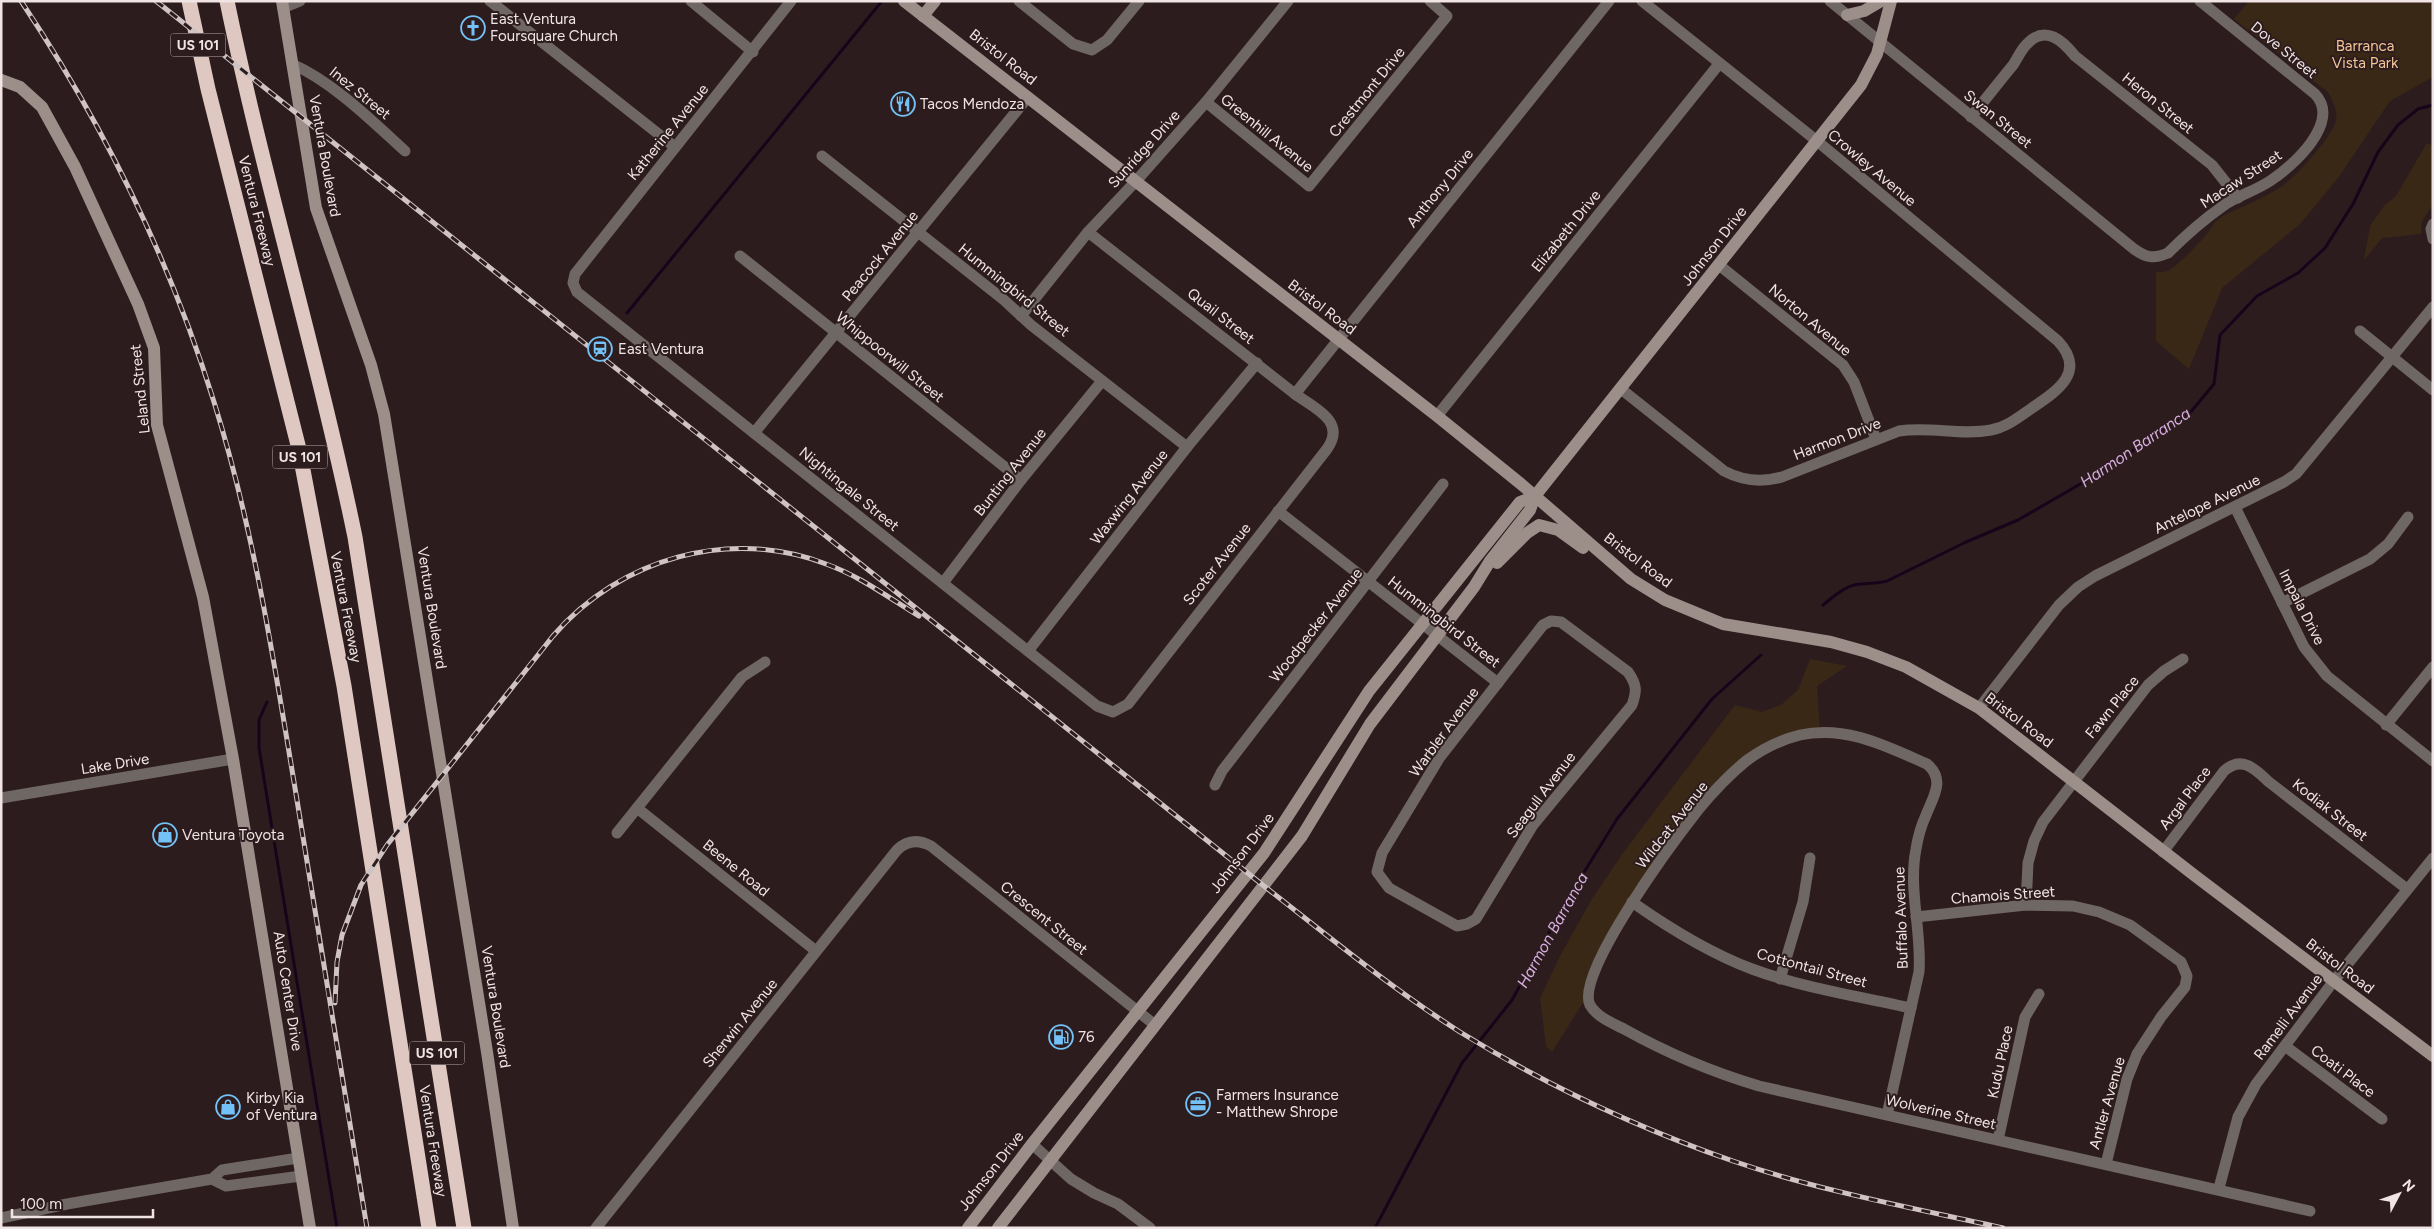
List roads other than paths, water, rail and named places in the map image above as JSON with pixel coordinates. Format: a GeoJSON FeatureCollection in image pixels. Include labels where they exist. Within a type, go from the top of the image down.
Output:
{"type":"FeatureCollection","features":[{"type":"Feature","properties":{"kind":"highway","name":"Ventura Freeway"},"geometry":{"type":"LineString","coordinates":[[189,1],[208,88],[299,449],[344,686],[429,1228]]}},
{"type":"Feature","properties":{"kind":"highway","name":"Ventura Freeway"},"geometry":{"type":"LineString","coordinates":[[226,1],[252,114],[339,459],[355,537],[464,1228]]}},
{"type":"Feature","properties":{"kind":"street"},"geometry":{"type":"LineString","coordinates":[[282,4],[300,1]]}},
{"type":"Feature","properties":{"kind":"street"},"geometry":{"type":"LineString","coordinates":[[691,1],[753,52]]}},
{"type":"Feature","properties":{"kind":"street","name":"Katherine Avenue"},"geometry":{"type":"LineString","coordinates":[[572,283],[575,274],[674,147],[753,52],[791,1]]}},
{"type":"Feature","properties":{"kind":"street","name":"Bristol Road"},"geometry":{"type":"LineString","coordinates":[[904,1],[1437,416],[1535,496],[1631,579],[1681,608],[1723,624],[1831,642],[1875,655],[1906,667],[1979,708],[2163,852],[2433,1056]]}},
{"type":"Feature","properties":{"kind":"street"},"geometry":{"type":"LineString","coordinates":[[923,16],[935,1]]}},
{"type":"Feature","properties":{"kind":"street"},"geometry":{"type":"LineString","coordinates":[[1019,1],[1073,44],[1092,50],[1107,40],[1139,1]]}},
{"type":"Feature","properties":{"kind":"street","name":"Sunridge Drive"},"geometry":{"type":"LineString","coordinates":[[1021,316],[1088,232],[1136,182],[1206,102],[1288,1]]}},
{"type":"Feature","properties":{"kind":"street","name":"Crestmont Drive"},"geometry":{"type":"LineString","coordinates":[[1309,186],[1447,16],[1430,1]]}},
{"type":"Feature","properties":{"kind":"street","name":"Anthony Drive"},"geometry":{"type":"LineString","coordinates":[[1296,394],[1609,1]]}},
{"type":"Feature","properties":{"kind":"street","name":"Crowley Avenue"},"geometry":{"type":"LineString","coordinates":[[1642,1],[1817,142],[2058,341],[2065,348],[2070,367]]}},
{"type":"Feature","properties":{"kind":"street","name":"Swan Street"},"geometry":{"type":"LineString","coordinates":[[1830,1],[2134,249],[2150,257]]}},
{"type":"Feature","properties":{"kind":"street"},"geometry":{"type":"LineString","coordinates":[[1847,15],[1864,11],[1881,1]]}},
{"type":"Feature","properties":{"kind":"street","name":"Johnson Drive"},"geometry":{"type":"LineString","coordinates":[[998,1228],[1302,836],[1370,724],[1474,588],[1490,561],[1530,510],[1535,496],[1865,79],[1874,63],[1881,42],[1891,1]]}},
{"type":"Feature","properties":{"kind":"street","name":"Dove Street"},"geometry":{"type":"LineString","coordinates":[[2200,1],[2315,94],[2324,105]]}},
{"type":"Feature","properties":{"kind":"street"},"geometry":{"type":"LineString","coordinates":[[494,2],[674,147]]}},
{"type":"Feature","properties":{"kind":"street","name":"Ventura Boulevard"},"geometry":{"type":"LineString","coordinates":[[282,4],[316,208],[370,365],[384,414],[513,1228]]}},
{"type":"Feature","properties":{"kind":"street","name":"Heron Street"},"geometry":{"type":"LineString","coordinates":[[1971,117],[2018,58],[2028,42],[2040,36],[2054,36],[2063,41],[2076,56],[2212,165],[2238,198]]}},
{"type":"Feature","properties":{"kind":"street","name":"Inez Street"},"geometry":{"type":"LineString","coordinates":[[292,64],[308,71],[360,111],[405,151]]}},
{"type":"Feature","properties":{"kind":"street","name":"Elizabeth Drive"},"geometry":{"type":"LineString","coordinates":[[1437,416],[1720,64]]}},
{"type":"Feature","properties":{"kind":"street","name":"Leland Street"},"geometry":{"type":"LineString","coordinates":[[4,80],[31,95],[42,107],[75,167],[147,326],[154,348],[158,425],[203,597],[233,759]]}},
{"type":"Feature","properties":{"kind":"street","name":"Peacock Avenue"},"geometry":{"type":"LineString","coordinates":[[754,433],[1028,97]]}},
{"type":"Feature","properties":{"kind":"street","name":"Greenhill Avenue"},"geometry":{"type":"LineString","coordinates":[[1206,102],[1309,186]]}},
{"type":"Feature","properties":{"kind":"street","name":"Macaw Street"},"geometry":{"type":"LineString","coordinates":[[2150,257],[2158,258],[2168,253],[2224,205],[2270,181],[2304,151],[2324,120],[2324,105]]}},
{"type":"Feature","properties":{"kind":"street","name":"Hummingbird Street"},"geometry":{"type":"LineString","coordinates":[[822,156],[1187,447]]}},
{"type":"Feature","properties":{"kind":"street","name":"Quail Street"},"geometry":{"type":"LineString","coordinates":[[1088,232],[1296,394],[1326,415],[1333,426]]}},
{"type":"Feature","properties":{"kind":"street","name":"Whippoorwill Street"},"geometry":{"type":"LineString","coordinates":[[740,256],[1021,480]]}},
{"type":"Feature","properties":{"kind":"street","name":"Norton Avenue"},"geometry":{"type":"LineString","coordinates":[[1719,265],[1843,365],[1854,382],[1876,439]]}},
{"type":"Feature","properties":{"kind":"street","name":"Nightingale Street"},"geometry":{"type":"LineString","coordinates":[[572,283],[577,292],[1028,652],[1097,706],[1113,712]]}},
{"type":"Feature","properties":{"kind":"street","name":"Antelope Avenue"},"geometry":{"type":"LineString","coordinates":[[1979,708],[2059,605],[2078,587],[2096,576],[2236,507],[2296,474],[2433,307]]}},
{"type":"Feature","properties":{"kind":"street"},"geometry":{"type":"LineString","coordinates":[[2360,331],[2433,390]]}},
{"type":"Feature","properties":{"kind":"street","name":"Waxwing Avenue"},"geometry":{"type":"LineString","coordinates":[[1028,652],[1187,447],[1257,364]]}},
{"type":"Feature","properties":{"kind":"street","name":"Harmon Drive"},"geometry":{"type":"LineString","coordinates":[[1621,389],[1724,471],[1744,480],[1774,479],[1876,439],[1908,430],[1981,431],[2004,426],[2056,392],[2068,376],[2070,367]]}},
{"type":"Feature","properties":{"kind":"street","name":"Bunting Avenue"},"geometry":{"type":"LineString","coordinates":[[943,583],[1021,480],[1102,381]]}},
{"type":"Feature","properties":{"kind":"street","name":"Scoter Avenue"},"geometry":{"type":"LineString","coordinates":[[1113,712],[1128,704],[1331,443],[1333,426]]}},
{"type":"Feature","properties":{"kind":"street","name":"Woodpecker Avenue"},"geometry":{"type":"LineString","coordinates":[[1215,785],[1222,771],[1443,484]]}},
{"type":"Feature","properties":{"kind":"street","name":"Johnson Drive"},"geometry":{"type":"LineString","coordinates":[[968,1228],[1032,1144],[1264,854],[1358,706],[1520,502],[1535,496]]}},
{"type":"Feature","properties":{"kind":"street","name":"Impala Drive"},"geometry":{"type":"LineString","coordinates":[[2236,507],[2282,603],[2314,663],[2327,676],[2433,761]]}},
{"type":"Feature","properties":{"kind":"street","name":"Hummingbird Street"},"geometry":{"type":"LineString","coordinates":[[1278,511],[1498,683]]}},
{"type":"Feature","properties":{"kind":"street"},"geometry":{"type":"LineString","coordinates":[[2282,603],[2370,559],[2388,544],[2408,517]]}},
{"type":"Feature","properties":{"kind":"street"},"geometry":{"type":"LineString","coordinates":[[1474,588],[1527,533],[1539,526],[1558,530],[1600,562],[1631,579]]}},
{"type":"Feature","properties":{"kind":"street","name":"Warbler Avenue"},"geometry":{"type":"LineString","coordinates":[[1467,924],[1457,926],[1389,888],[1377,872],[1382,853],[1440,757],[1543,625],[1551,621],[1560,622],[1568,627],[1628,672],[1636,684]]}},
{"type":"Feature","properties":{"kind":"street","name":"Fawn Place"},"geometry":{"type":"LineString","coordinates":[[2026,905],[2026,871],[2034,841],[2049,812],[2148,685],[2164,671],[2183,659]]}},
{"type":"Feature","properties":{"kind":"street"},"geometry":{"type":"LineString","coordinates":[[617,833],[742,677],[765,662]]}},
{"type":"Feature","properties":{"kind":"street"},"geometry":{"type":"LineString","coordinates":[[2386,724],[2433,667]]}},
{"type":"Feature","properties":{"kind":"street","name":"Seagull Avenue"},"geometry":{"type":"LineString","coordinates":[[1467,924],[1476,919],[1533,825],[1632,705],[1637,691],[1636,684]]}},
{"type":"Feature","properties":{"kind":"street","name":"Wildcat Avenue"},"geometry":{"type":"LineString","coordinates":[[1588,996],[1595,971],[1632,902],[1706,801],[1744,763],[1759,752],[1777,743],[1801,735],[1834,732],[1849,734],[1867,738],[1927,764],[1934,771],[1938,780]]}},
{"type":"Feature","properties":{"kind":"street","name":"Lake Drive"},"geometry":{"type":"LineString","coordinates":[[1,798],[233,759]]}},
{"type":"Feature","properties":{"kind":"street","name":"Auto Center Drive"},"geometry":{"type":"LineString","coordinates":[[233,759],[310,1228]]}},
{"type":"Feature","properties":{"kind":"street","name":"Kodiak Street"},"geometry":{"type":"LineString","coordinates":[[2233,765],[2250,764],[2269,782],[2407,889]]}},
{"type":"Feature","properties":{"kind":"street","name":"Argal Place"},"geometry":{"type":"LineString","coordinates":[[2163,852],[2220,775],[2233,765]]}},
{"type":"Feature","properties":{"kind":"street","name":"Buffalo Avenue"},"geometry":{"type":"LineString","coordinates":[[1887,1115],[1920,960],[1913,883],[1915,852],[1923,822],[1937,792],[1938,780]]}},
{"type":"Feature","properties":{"kind":"street","name":"Beene Road"},"geometry":{"type":"LineString","coordinates":[[637,808],[816,951]]}},
{"type":"Feature","properties":{"kind":"street","name":"Crescent Street"},"geometry":{"type":"LineString","coordinates":[[912,842],[919,841],[931,846],[1155,1025]]}},
{"type":"Feature","properties":{"kind":"street","name":"Sherwin Avenue"},"geometry":{"type":"LineString","coordinates":[[596,1228],[897,850],[912,842]]}},
{"type":"Feature","properties":{"kind":"street"},"geometry":{"type":"LineString","coordinates":[[1780,978],[1803,902],[1810,858]]}},
{"type":"Feature","properties":{"kind":"street","name":"Ramelli Avenue"},"geometry":{"type":"LineString","coordinates":[[2219,1188],[2234,1128],[2242,1107],[2256,1084],[2333,982],[2433,858]]}},
{"type":"Feature","properties":{"kind":"street","name":"Cottontail Street"},"geometry":{"type":"LineString","coordinates":[[1632,902],[1709,950],[1750,969],[1780,978],[1911,1008]]}},
{"type":"Feature","properties":{"kind":"street","name":"Chamois Street"},"geometry":{"type":"LineString","coordinates":[[1916,917],[2026,905],[2073,906],[2117,919],[2137,930],[2176,956],[2183,965],[2187,976]]}},
{"type":"Feature","properties":{"kind":"street","name":"Antler Avenue"},"geometry":{"type":"LineString","coordinates":[[2106,1164],[2130,1070],[2142,1046],[2182,992],[2187,976]]}},
{"type":"Feature","properties":{"kind":"street","name":"Kudu Place"},"geometry":{"type":"LineString","coordinates":[[1998,1140],[2025,1017],[2039,994]]}},
{"type":"Feature","properties":{"kind":"street","name":"Wolverine Street"},"geometry":{"type":"LineString","coordinates":[[1588,996],[1590,1005],[1601,1016],[1688,1062],[1760,1086],[2219,1188],[2310,1211]]}},
{"type":"Feature","properties":{"kind":"street","name":"Coati Place"},"geometry":{"type":"LineString","coordinates":[[2285,1046],[2382,1119]]}},
{"type":"Feature","properties":{"kind":"street"},"geometry":{"type":"LineString","coordinates":[[1032,1144],[1081,1186],[1118,1204],[1150,1228]]}},
{"type":"Feature","properties":{"kind":"street"},"geometry":{"type":"LineString","coordinates":[[212,1180],[222,1170],[298,1158]]}},
{"type":"Feature","properties":{"kind":"street"},"geometry":{"type":"LineString","coordinates":[[1,1218],[67,1204],[212,1180],[226,1186],[301,1176]]}},
{"type":"Feature","properties":{"kind":"waterway"},"geometry":{"type":"LineString","coordinates":[[627,313],[882,1]]}},
{"type":"Feature","properties":{"kind":"waterway","name":"Harmon Barranca"},"geometry":{"type":"LineString","coordinates":[[1823,605],[1845,588],[1858,584],[1887,581],[1966,542],[2018,520],[2089,479],[2189,414],[2214,384],[2220,335],[2257,296],[2298,273],[2325,248],[2353,204],[2378,152],[2398,125],[2418,109],[2433,105]]}},
{"type":"Feature","properties":{"kind":"waterway","name":"Harmon Barranca"},"geometry":{"type":"LineString","coordinates":[[1375,1228],[1462,1063],[1512,1000],[1568,898],[1617,819],[1712,699],[1761,655]]}},
{"type":"Feature","properties":{"kind":"waterway"},"geometry":{"type":"LineString","coordinates":[[267,702],[259,720],[259,748],[337,1228]]}},
{"type":"Feature","properties":{"kind":"railway"},"geometry":{"type":"LineString","coordinates":[[21,1],[80,96],[132,194],[177,297],[214,402],[228,450],[252,547],[271,646],[367,1228]]}},
{"type":"Feature","properties":{"kind":"railway"},"geometry":{"type":"LineString","coordinates":[[156,1],[1264,886],[1360,961],[1434,1015],[1460,1032],[1559,1087],[1628,1120],[1698,1148],[1766,1172],[1799,1181],[2003,1228]]}},
{"type":"Feature","properties":{"kind":"railway"},"geometry":{"type":"LineString","coordinates":[[335,1003],[337,962],[342,935],[361,885],[387,845],[553,636],[580,609],[610,587],[644,569],[679,557],[715,550],[752,549],[789,553],[839,569],[919,616]]}},
{"type":"Feature","properties":{"kind":"place","name":"East Ventura Foursquare Church"},"geometry":{"type":"Point","coordinates":[473,28]}},
{"type":"Feature","properties":{"kind":"place","name":"Tacos Mendoza"},"geometry":{"type":"Point","coordinates":[903,104]}},
{"type":"Feature","properties":{"kind":"place","name":"East Ventura"},"geometry":{"type":"Point","coordinates":[600,349]}},
{"type":"Feature","properties":{"kind":"place","name":"Ventura Toyota"},"geometry":{"type":"Point","coordinates":[165,835]}},
{"type":"Feature","properties":{"kind":"place","name":"76"},"geometry":{"type":"Point","coordinates":[1061,1037]}},
{"type":"Feature","properties":{"kind":"place","name":"Farmers Insurance - Matthew Shrope"},"geometry":{"type":"Point","coordinates":[1198,1104]}},
{"type":"Feature","properties":{"kind":"place","name":"Kirby Kia of Ventura"},"geometry":{"type":"Point","coordinates":[228,1107]}},
{"type":"Feature","properties":{"kind":"park label","name":"Barranca Vista Park"},"geometry":{"type":"Point","coordinates":[2365,54]}}]}
